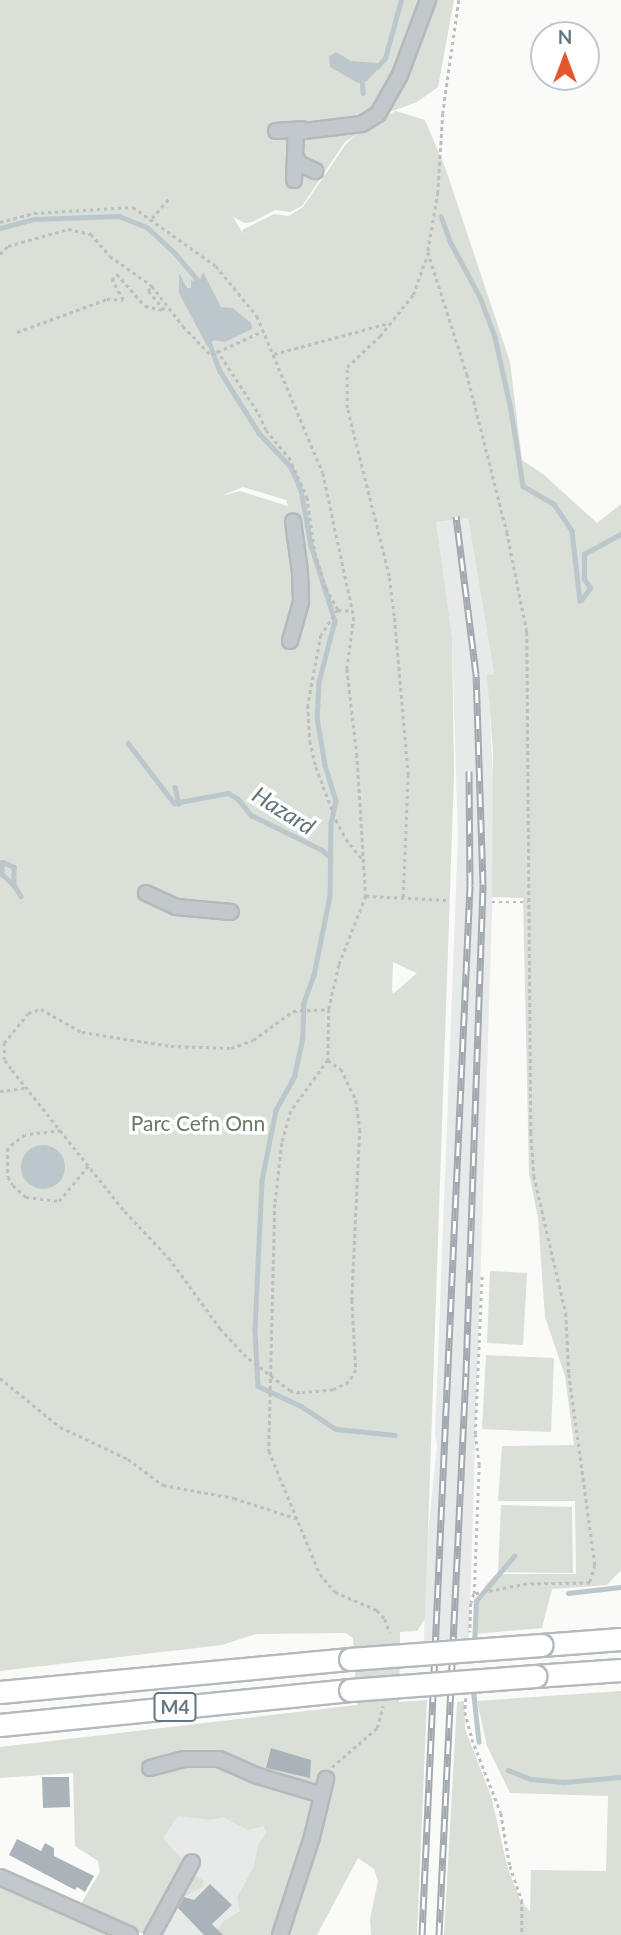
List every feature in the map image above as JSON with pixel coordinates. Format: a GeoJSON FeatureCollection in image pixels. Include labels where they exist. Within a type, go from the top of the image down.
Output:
{"type":"FeatureCollection","features":[{"type":"Feature","properties":{"kind":"highway","name":"M4"},"geometry":{"type":"LineString","coordinates":[[0,1692],[350,1659],[621,1639]]}},
{"type":"Feature","properties":{"kind":"highway","name":"M4"},"geometry":{"type":"LineString","coordinates":[[0,1725],[351,1690],[621,1670]]}},
{"type":"Feature","properties":{"kind":"street"},"geometry":{"type":"LineString","coordinates":[[276,131],[356,126],[375,116],[400,75],[428,0]]}},
{"type":"Feature","properties":{"kind":"street"},"geometry":{"type":"LineString","coordinates":[[294,180],[295,133],[302,130]]}},
{"type":"Feature","properties":{"kind":"street"},"geometry":{"type":"LineString","coordinates":[[296,158],[300,164],[315,171]]}},
{"type":"Feature","properties":{"kind":"street"},"geometry":{"type":"LineString","coordinates":[[290,641],[300,602],[300,563],[293,521]]}},
{"type":"Feature","properties":{"kind":"street"},"geometry":{"type":"LineString","coordinates":[[146,893],[176,907],[226,908]]}},
{"type":"Feature","properties":{"kind":"street"},"geometry":{"type":"LineString","coordinates":[[150,1768],[184,1759],[219,1759],[258,1776],[322,1795]]}},
{"type":"Feature","properties":{"kind":"street"},"geometry":{"type":"LineString","coordinates":[[280,1935],[312,1837],[326,1779]]}},
{"type":"Feature","properties":{"kind":"street"},"geometry":{"type":"LineString","coordinates":[[152,1935],[192,1862]]}},
{"type":"Feature","properties":{"kind":"street"},"geometry":{"type":"LineString","coordinates":[[0,1877],[130,1935]]}},
{"type":"Feature","properties":{"kind":"path"},"geometry":{"type":"LineString","coordinates":[[403,897],[408,775],[394,616],[389,576],[347,408],[347,367],[413,295],[428,252],[439,192],[443,113],[459,0]]}},
{"type":"Feature","properties":{"kind":"path"},"geometry":{"type":"LineString","coordinates":[[152,218],[170,197]]}},
{"type":"Feature","properties":{"kind":"path"},"geometry":{"type":"LineString","coordinates":[[0,222],[34,213],[133,207],[216,266],[257,316],[323,473],[352,611],[347,669],[366,896],[339,965],[329,1009],[328,1060],[292,1111],[282,1143],[275,1204],[269,1451],[320,1574],[335,1592],[377,1610],[385,1619],[390,1633]]}},
{"type":"Feature","properties":{"kind":"path"},"geometry":{"type":"LineString","coordinates":[[0,254],[8,246],[68,229],[91,234],[110,256],[152,286],[183,326],[215,352],[259,414],[266,430],[298,471],[307,497],[315,552],[326,588],[338,610]]}},
{"type":"Feature","properties":{"kind":"path"},"geometry":{"type":"LineString","coordinates":[[428,252],[467,374],[507,532],[527,632],[528,902],[534,1176],[566,1313],[569,1374],[595,1565],[590,1583],[527,1584],[474,1594]]}},
{"type":"Feature","properties":{"kind":"path"},"geometry":{"type":"LineString","coordinates":[[17,332],[107,299],[123,300],[112,280],[117,274],[145,306],[164,310],[148,291],[152,286]]}},
{"type":"Feature","properties":{"kind":"path"},"geometry":{"type":"LineString","coordinates":[[274,354],[391,322]]}},
{"type":"Feature","properties":{"kind":"path"},"geometry":{"type":"LineString","coordinates":[[215,352],[263,331]]}},
{"type":"Feature","properties":{"kind":"path"},"geometry":{"type":"LineString","coordinates":[[352,611],[338,610],[321,635],[308,705],[310,741],[332,810],[346,839],[363,861]]}},
{"type":"Feature","properties":{"kind":"path"},"geometry":{"type":"LineString","coordinates":[[366,896],[448,900]]}},
{"type":"Feature","properties":{"kind":"path"},"geometry":{"type":"LineString","coordinates":[[492,902],[528,902]]}},
{"type":"Feature","properties":{"kind":"path"},"geometry":{"type":"LineString","coordinates":[[328,1060],[341,1069],[356,1100],[360,1129],[352,1300],[356,1370],[349,1382],[333,1390],[300,1393],[290,1391],[252,1362],[220,1329],[170,1261],[123,1210],[4,1059],[4,1043],[28,1013],[41,1009],[82,1032],[171,1046],[231,1048],[253,1040],[293,1011],[329,1009]]}},
{"type":"Feature","properties":{"kind":"path"},"geometry":{"type":"LineString","coordinates":[[0,1091],[26,1088]]}},
{"type":"Feature","properties":{"kind":"path"},"geometry":{"type":"LineString","coordinates":[[61,1131],[25,1135],[8,1148],[8,1177],[13,1185],[26,1197],[59,1201],[89,1165]]}},
{"type":"Feature","properties":{"kind":"path"},"geometry":{"type":"LineString","coordinates":[[470,1639],[479,1465],[475,1434],[482,1275]]}},
{"type":"Feature","properties":{"kind":"path"},"geometry":{"type":"LineString","coordinates":[[0,1378],[60,1427],[128,1459],[163,1485],[234,1498],[298,1519]]}},
{"type":"Feature","properties":{"kind":"path"},"geometry":{"type":"LineString","coordinates":[[467,1687],[465,1712],[472,1739],[501,1813],[510,1866],[523,1900],[522,1935]]}},
{"type":"Feature","properties":{"kind":"path"},"geometry":{"type":"LineString","coordinates":[[326,1779],[336,1762],[377,1728],[383,1706]]}},
{"type":"Feature","properties":{"kind":"shaded area"},"geometry":{"type":"Polygon","coordinates":[[[336,52],[351,61],[377,63],[380,67],[367,81],[358,83],[330,67],[329,57],[336,52]]]}},
{"type":"Feature","properties":{"kind":"shaded area"},"geometry":{"type":"Polygon","coordinates":[[[203,272],[221,307],[233,308],[251,323],[252,329],[225,342],[214,340],[207,346],[179,293],[179,273],[187,288],[191,288],[191,280],[199,282],[203,272]]]}},
{"type":"Feature","properties":{"kind":"shaded area"},"geometry":{"type":"Polygon","coordinates":[[[468,518],[494,674],[488,675],[495,818],[469,1638],[424,1641],[428,1535],[437,1445],[435,1434],[458,838],[452,638],[435,522],[468,518]]]}},
{"type":"Feature","properties":{"kind":"shaded area"},"geometry":{"type":"Polygon","coordinates":[[[43,1145],[58,1152],[65,1167],[58,1182],[43,1189],[28,1182],[21,1167],[28,1152],[43,1145]]]}},
{"type":"Feature","properties":{"kind":"shaded area"},"geometry":{"type":"Polygon","coordinates":[[[149,1803],[285,1825],[234,1935],[155,1935],[149,1803]]]}},
{"type":"Feature","properties":{"kind":"green space","name":"Parc Cefn Onn"},"geometry":{"type":"Polygon","coordinates":[[[0,0],[454,0],[438,87],[417,102],[382,115],[375,121],[396,111],[425,120],[446,170],[510,362],[522,460],[543,474],[597,523],[621,504],[621,1570],[607,1585],[552,1589],[542,1628],[475,1634],[475,1607],[485,1586],[496,1574],[576,1574],[575,1501],[498,1501],[502,1446],[574,1445],[565,1376],[545,1317],[538,1218],[529,1173],[523,898],[492,897],[493,750],[487,675],[494,674],[468,518],[436,522],[452,638],[454,774],[425,1619],[417,1631],[400,1632],[399,1702],[427,1700],[417,1935],[371,1935],[370,1919],[378,1881],[374,1869],[358,1858],[317,1935],[215,1935],[223,1922],[240,1911],[237,1898],[254,1866],[258,1845],[267,1832],[263,1826],[248,1830],[223,1817],[211,1820],[178,1816],[163,1838],[186,1864],[185,1870],[204,1881],[203,1887],[179,1899],[160,1930],[144,1934],[125,1929],[120,1935],[0,1935],[0,1880],[76,1912],[100,1872],[98,1861],[75,1846],[73,1773],[0,1778],[0,1747],[357,1705],[353,1638],[346,1633],[256,1634],[222,1645],[0,1671],[0,0]],[[357,134],[345,142],[302,206],[290,212],[275,210],[252,222],[245,223],[233,217],[243,234],[242,230],[274,214],[289,216],[303,207],[346,144],[357,134]],[[243,487],[221,496],[240,491],[288,506],[286,500],[243,487]],[[393,962],[393,994],[417,973],[393,962]]]}},
{"type":"Feature","properties":{"kind":"green space"},"geometry":{"type":"Polygon","coordinates":[[[490,1271],[527,1273],[523,1345],[487,1343],[490,1271]]]}},
{"type":"Feature","properties":{"kind":"green space"},"geometry":{"type":"Polygon","coordinates":[[[486,1355],[554,1358],[551,1432],[482,1429],[486,1355]]]}},
{"type":"Feature","properties":{"kind":"green space"},"geometry":{"type":"Polygon","coordinates":[[[501,1505],[572,1507],[573,1573],[498,1572],[501,1505]]]}},
{"type":"Feature","properties":{"kind":"green space"},"geometry":{"type":"Polygon","coordinates":[[[621,1691],[621,1935],[444,1935],[457,1702],[464,1701],[465,1729],[491,1796],[508,1869],[521,1902],[530,1911],[531,1870],[606,1871],[608,1796],[510,1793],[487,1746],[477,1701],[621,1691]]]}},
{"type":"Feature","properties":{"kind":"building"},"geometry":{"type":"Polygon","coordinates":[[[271,1748],[311,1760],[310,1778],[266,1768],[271,1748]]]}},
{"type":"Feature","properties":{"kind":"building"},"geometry":{"type":"Polygon","coordinates":[[[42,1777],[69,1777],[70,1807],[43,1808],[42,1777]]]}},
{"type":"Feature","properties":{"kind":"building"},"geometry":{"type":"Polygon","coordinates":[[[17,1839],[41,1851],[45,1843],[54,1848],[54,1856],[94,1876],[85,1892],[77,1887],[75,1890],[9,1855],[17,1839]]]}},
{"type":"Feature","properties":{"kind":"building"},"geometry":{"type":"Polygon","coordinates":[[[210,1884],[232,1905],[212,1924],[223,1935],[204,1935],[178,1908],[184,1897],[194,1900],[210,1884]]]}},
{"type":"Feature","properties":{"kind":"waterway"},"geometry":{"type":"LineString","coordinates":[[377,67],[385,58],[401,0]]}},
{"type":"Feature","properties":{"kind":"waterway"},"geometry":{"type":"LineString","coordinates":[[362,77],[363,93]]}},
{"type":"Feature","properties":{"kind":"waterway"},"geometry":{"type":"LineString","coordinates":[[0,228],[34,219],[119,216],[148,228],[175,253],[199,282],[196,279]]}},
{"type":"Feature","properties":{"kind":"waterway"},"geometry":{"type":"LineString","coordinates":[[441,216],[451,243],[480,297],[495,337],[511,410],[523,486],[554,504],[572,531],[580,601]]}},
{"type":"Feature","properties":{"kind":"waterway"},"geometry":{"type":"LineString","coordinates":[[210,344],[220,371],[259,433],[291,467],[301,490],[311,545],[335,621],[319,682],[317,717],[325,765],[336,800],[331,823],[330,896],[314,975],[304,1003],[303,1037],[295,1076],[276,1110],[262,1181],[255,1330],[258,1386],[301,1406],[336,1429],[395,1435]]}},
{"type":"Feature","properties":{"kind":"waterway"},"geometry":{"type":"LineString","coordinates":[[581,600],[590,588],[584,579],[584,554],[621,534]]}},
{"type":"Feature","properties":{"kind":"waterway","name":"Hazard"},"geometry":{"type":"LineString","coordinates":[[128,743],[174,803],[228,793],[238,799],[251,815],[322,850],[330,857]]}},
{"type":"Feature","properties":{"kind":"waterway","name":"Hazard"},"geometry":{"type":"LineString","coordinates":[[175,787],[179,804]]}},
{"type":"Feature","properties":{"kind":"waterway","name":"Hazard"},"geometry":{"type":"LineString","coordinates":[[2,862],[2,874],[14,885]]}},
{"type":"Feature","properties":{"kind":"waterway","name":"Hazard"},"geometry":{"type":"LineString","coordinates":[[3,862],[14,867],[14,885],[21,896]]}},
{"type":"Feature","properties":{"kind":"waterway"},"geometry":{"type":"LineString","coordinates":[[474,1645],[476,1601],[514,1556]]}},
{"type":"Feature","properties":{"kind":"waterway"},"geometry":{"type":"LineString","coordinates":[[568,1593],[621,1587]]}},
{"type":"Feature","properties":{"kind":"waterway"},"geometry":{"type":"LineString","coordinates":[[473,1686],[479,1742]]}},
{"type":"Feature","properties":{"kind":"waterway"},"geometry":{"type":"LineString","coordinates":[[508,1770],[530,1779],[564,1782],[621,1777]]}},
{"type":"Feature","properties":{"kind":"railway"},"geometry":{"type":"LineString","coordinates":[[439,1935],[466,1373],[483,884],[476,674],[456,516]]}},
{"type":"Feature","properties":{"kind":"railway"},"geometry":{"type":"LineString","coordinates":[[422,1935],[470,885],[469,771]]}}]}
